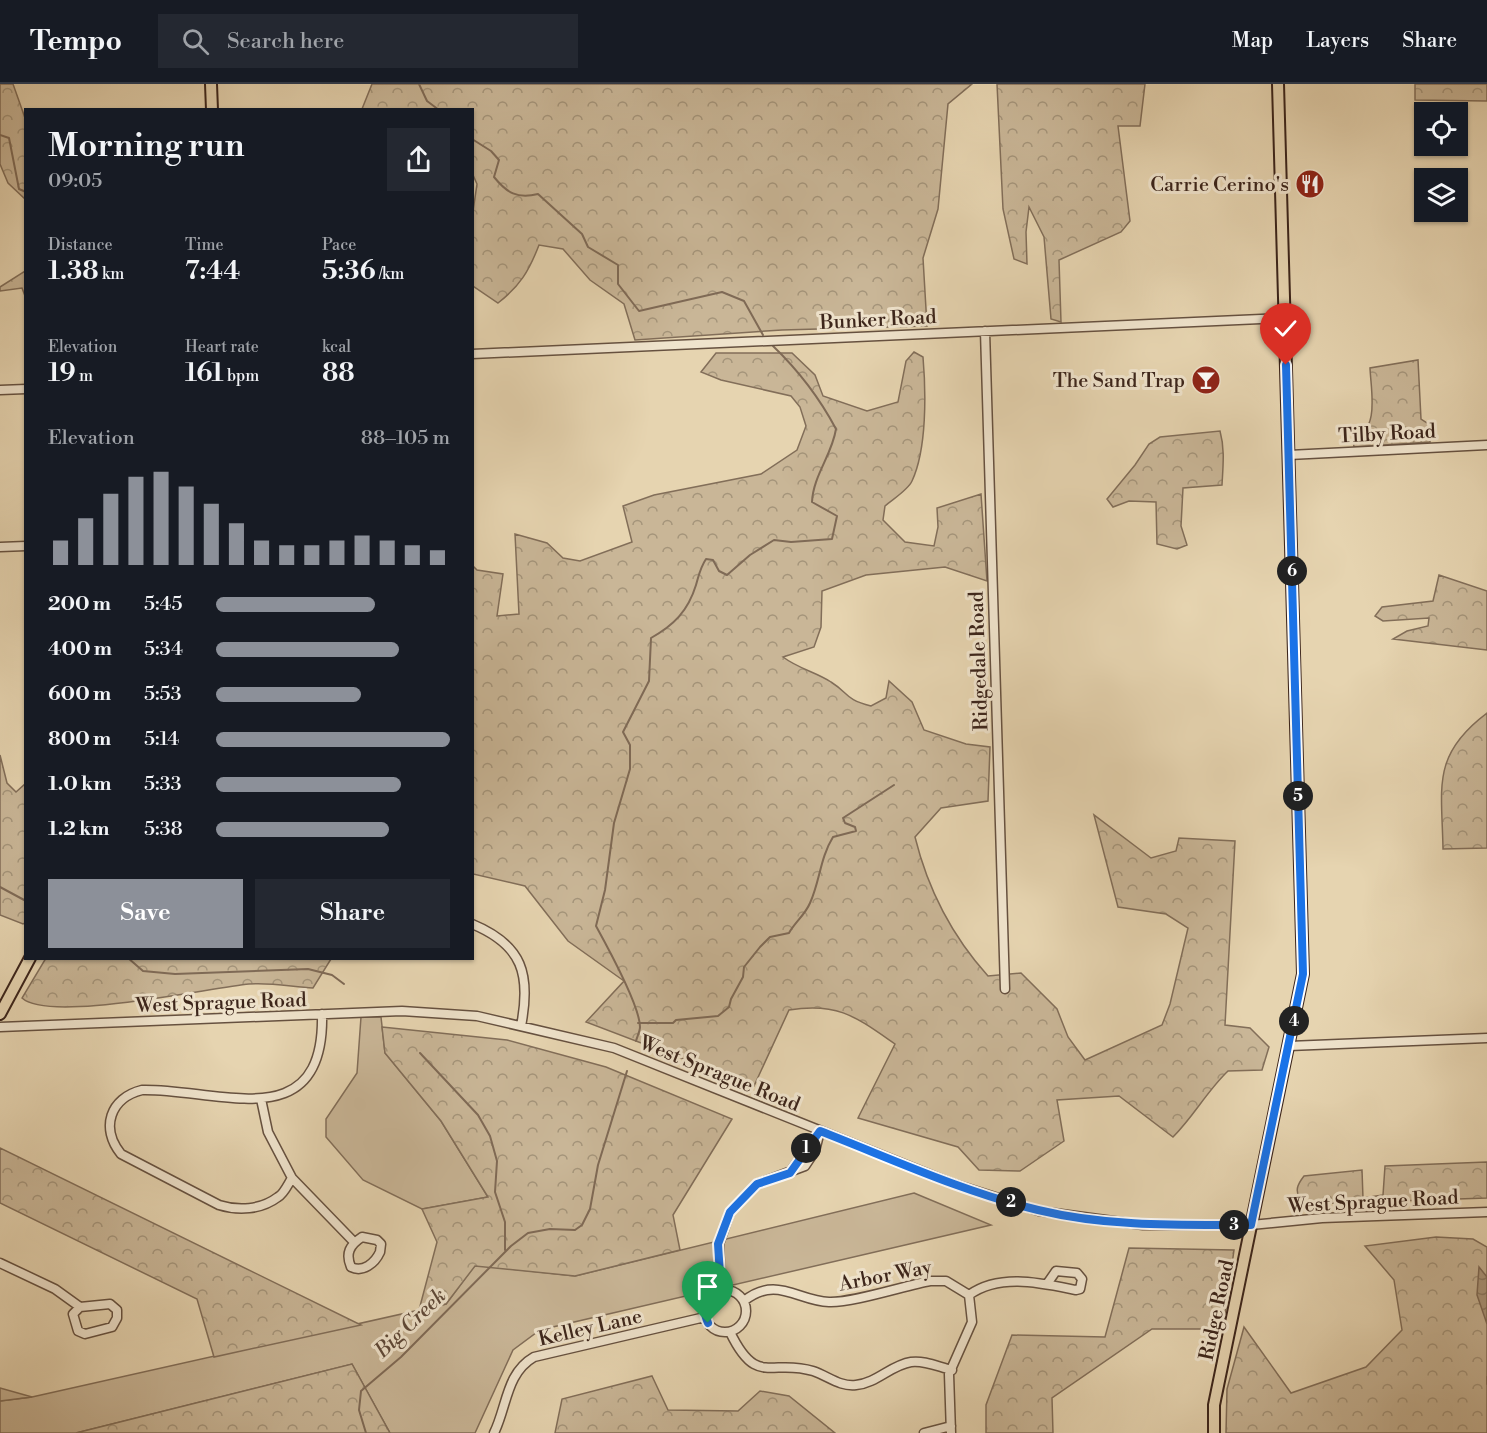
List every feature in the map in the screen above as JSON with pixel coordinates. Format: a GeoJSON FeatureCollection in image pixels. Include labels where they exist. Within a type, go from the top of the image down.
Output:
{"type":"FeatureCollection","features":[{"type":"Feature","properties":{"kind":"main road"},"geometry":{"type":"LineString","coordinates":[[211,84],[212,108]]}},
{"type":"Feature","properties":{"kind":"main road","name":"Ridge Road"},"geometry":{"type":"LineString","coordinates":[[1214,1433],[1214,1405],[1303,974],[1278,84]]}},
{"type":"Feature","properties":{"kind":"main road"},"geometry":{"type":"LineString","coordinates":[[0,1014],[29,960]]}},
{"type":"Feature","properties":{"kind":"street","name":"Bunker Road"},"geometry":{"type":"LineString","coordinates":[[474,354],[1284,318]]}},
{"type":"Feature","properties":{"kind":"street","name":"Ridgedale Road"},"geometry":{"type":"LineString","coordinates":[[985,331],[1005,989]]}},
{"type":"Feature","properties":{"kind":"street"},"geometry":{"type":"LineString","coordinates":[[0,390],[24,389]]}},
{"type":"Feature","properties":{"kind":"street","name":"Tilby Road"},"geometry":{"type":"LineString","coordinates":[[1289,455],[1487,445]]}},
{"type":"Feature","properties":{"kind":"street"},"geometry":{"type":"LineString","coordinates":[[0,547],[24,546]]}},
{"type":"Feature","properties":{"kind":"street"},"geometry":{"type":"LineString","coordinates":[[474,925],[494,933],[516,956],[526,988],[520,1026]]}},
{"type":"Feature","properties":{"kind":"street","name":"West Sprague Road"},"geometry":{"type":"LineString","coordinates":[[0,1028],[402,1011],[477,1016],[614,1048],[954,1184],[1039,1211],[1123,1224],[1251,1225],[1322,1218],[1487,1212]]}},
{"type":"Feature","properties":{"kind":"street"},"geometry":{"type":"LineString","coordinates":[[292,1178],[279,1197],[252,1208],[231,1209],[219,1205],[122,1154],[112,1143],[110,1125],[119,1102],[130,1093],[142,1090],[261,1099],[278,1096],[295,1086],[315,1066],[322,1039],[322,1014]]}},
{"type":"Feature","properties":{"kind":"street"},"geometry":{"type":"LineString","coordinates":[[1289,1046],[1487,1038]]}},
{"type":"Feature","properties":{"kind":"street"},"geometry":{"type":"LineString","coordinates":[[261,1099],[270,1139],[292,1178],[354,1242]]}},
{"type":"Feature","properties":{"kind":"street"},"geometry":{"type":"LineString","coordinates":[[721,1290],[718,1244],[730,1212],[757,1184],[805,1166],[815,1151],[820,1131]]}},
{"type":"Feature","properties":{"kind":"street"},"geometry":{"type":"LineString","coordinates":[[362,1237],[371,1237],[381,1244],[378,1257],[366,1268],[357,1270],[351,1267],[347,1259],[354,1242],[362,1237]]}},
{"type":"Feature","properties":{"kind":"street"},"geometry":{"type":"LineString","coordinates":[[0,1263],[55,1288],[80,1307],[110,1304],[117,1310],[117,1318],[112,1327],[85,1334],[78,1331],[74,1325],[73,1314],[80,1307]]}},
{"type":"Feature","properties":{"kind":"street","name":"Arbor Way"},"geometry":{"type":"LineString","coordinates":[[744,1301],[751,1296],[771,1290],[788,1290],[830,1302],[930,1281],[946,1281],[969,1295]]}},
{"type":"Feature","properties":{"kind":"street"},"geometry":{"type":"LineString","coordinates":[[924,1433],[951,1430],[951,1370],[972,1322],[969,1295],[993,1283],[1047,1284]]}},
{"type":"Feature","properties":{"kind":"street"},"geometry":{"type":"LineString","coordinates":[[721,1290],[734,1292],[744,1301],[745,1320],[730,1332],[718,1331],[705,1317],[705,1303],[714,1293],[721,1290]]}},
{"type":"Feature","properties":{"kind":"street","name":"Kelley Lane"},"geometry":{"type":"LineString","coordinates":[[494,1433],[506,1402],[508,1387],[519,1369],[534,1357],[705,1317]]}},
{"type":"Feature","properties":{"kind":"street"},"geometry":{"type":"LineString","coordinates":[[730,1332],[739,1351],[758,1365],[767,1369],[801,1368],[814,1371],[838,1383],[856,1385],[872,1381],[909,1362],[951,1370]]}},
{"type":"Feature","properties":{"kind":"green space"},"geometry":{"type":"Polygon","coordinates":[[[0,84],[13,84],[24,115],[24,198],[8,183],[0,164],[0,84]]]}},
{"type":"Feature","properties":{"kind":"green space"},"geometry":{"type":"Polygon","coordinates":[[[372,84],[972,84],[948,104],[938,209],[923,258],[927,326],[782,330],[635,340],[624,304],[590,280],[563,249],[539,245],[523,277],[498,303],[474,287],[474,204],[477,184],[474,177],[474,108],[362,108],[372,84]]]}},
{"type":"Feature","properties":{"kind":"green space"},"geometry":{"type":"Polygon","coordinates":[[[997,84],[1145,84],[1140,126],[1118,126],[1130,221],[1121,232],[1059,260],[1061,322],[1051,319],[1044,237],[1029,207],[1026,232],[1027,264],[1014,259],[1003,209],[997,84]]]}},
{"type":"Feature","properties":{"kind":"green space"},"geometry":{"type":"Polygon","coordinates":[[[1415,84],[1487,84],[1487,101],[1415,100],[1415,84]]]}},
{"type":"Feature","properties":{"kind":"green space"},"geometry":{"type":"Polygon","coordinates":[[[24,272],[24,293],[22,288],[0,291],[0,287],[24,272]]]}},
{"type":"Feature","properties":{"kind":"green space"},"geometry":{"type":"Polygon","coordinates":[[[914,352],[923,357],[925,403],[923,437],[912,481],[904,491],[885,506],[883,520],[905,542],[934,546],[938,527],[937,508],[981,494],[987,581],[945,567],[866,575],[822,591],[821,627],[814,647],[783,657],[831,682],[851,698],[871,706],[886,698],[889,681],[912,702],[924,730],[966,744],[990,747],[988,801],[941,808],[915,837],[920,857],[934,894],[963,945],[975,961],[988,976],[1021,973],[1057,1009],[1068,1037],[1085,1060],[1162,1025],[1170,1004],[1188,928],[1166,914],[1118,907],[1094,815],[1151,858],[1176,851],[1179,838],[1235,841],[1225,1025],[1250,1028],[1269,1047],[1262,1070],[1228,1071],[1173,1137],[1119,1096],[1057,1100],[1064,1141],[1020,1171],[979,1170],[958,1147],[858,1118],[895,1044],[857,1019],[834,1010],[821,1008],[789,1010],[754,1086],[586,1022],[624,981],[568,941],[525,886],[474,874],[474,567],[477,570],[503,574],[497,616],[519,614],[515,534],[547,543],[563,558],[580,561],[632,542],[623,506],[654,495],[761,474],[797,450],[806,426],[800,407],[791,396],[721,380],[701,372],[716,353],[792,353],[815,375],[823,396],[867,411],[898,402],[906,361],[914,352]]]}},
{"type":"Feature","properties":{"kind":"green space"},"geometry":{"type":"Polygon","coordinates":[[[1418,360],[1421,419],[1430,425],[1430,442],[1354,447],[1353,440],[1362,435],[1371,419],[1370,368],[1418,360]]]}},
{"type":"Feature","properties":{"kind":"green space"},"geometry":{"type":"Polygon","coordinates":[[[1220,431],[1223,451],[1222,485],[1183,488],[1181,526],[1187,545],[1177,549],[1157,544],[1156,502],[1129,501],[1113,507],[1107,499],[1149,444],[1160,437],[1220,431]]]}},
{"type":"Feature","properties":{"kind":"green space"},"geometry":{"type":"Polygon","coordinates":[[[1439,575],[1487,591],[1487,650],[1393,639],[1407,631],[1428,626],[1429,618],[1383,621],[1375,616],[1382,607],[1433,601],[1439,575]]]}},
{"type":"Feature","properties":{"kind":"green space"},"geometry":{"type":"Polygon","coordinates":[[[1487,713],[1487,848],[1443,849],[1442,790],[1448,758],[1456,743],[1469,728],[1487,713]]]}},
{"type":"Feature","properties":{"kind":"green space"},"geometry":{"type":"Polygon","coordinates":[[[0,755],[7,783],[16,792],[24,785],[24,923],[0,915],[0,755]]]}},
{"type":"Feature","properties":{"kind":"green space"},"geometry":{"type":"Polygon","coordinates":[[[45,960],[330,960],[313,988],[249,984],[95,1006],[38,1005],[22,998],[45,960]]]}},
{"type":"Feature","properties":{"kind":"green space"},"geometry":{"type":"Polygon","coordinates":[[[361,1017],[381,1017],[385,1053],[441,1121],[488,1197],[422,1209],[363,1180],[326,1137],[326,1119],[357,1073],[361,1017]]]}},
{"type":"Feature","properties":{"kind":"green space"},"geometry":{"type":"Polygon","coordinates":[[[382,1027],[507,1040],[606,1067],[732,1119],[673,1215],[680,1250],[575,1276],[475,1266],[446,1304],[419,1310],[437,1242],[422,1209],[488,1197],[441,1121],[385,1053],[382,1027]]]}},
{"type":"Feature","properties":{"kind":"green space"},"geometry":{"type":"Polygon","coordinates":[[[0,1148],[361,1325],[214,1357],[197,1299],[0,1203],[0,1148]]]}},
{"type":"Feature","properties":{"kind":"green space"},"geometry":{"type":"Polygon","coordinates":[[[1487,1162],[1487,1198],[1310,1204],[1300,1201],[1297,1191],[1304,1176],[1362,1170],[1363,1198],[1383,1195],[1385,1166],[1487,1162]]]}},
{"type":"Feature","properties":{"kind":"green space"},"geometry":{"type":"Polygon","coordinates":[[[914,1193],[991,1225],[540,1330],[513,1350],[475,1433],[390,1433],[352,1364],[76,1433],[0,1433],[0,1401],[32,1397],[446,1304],[475,1265],[575,1276],[914,1193]]]}},
{"type":"Feature","properties":{"kind":"green space"},"geometry":{"type":"Polygon","coordinates":[[[1436,1237],[1473,1239],[1487,1247],[1487,1433],[1226,1433],[1227,1389],[1244,1327],[1291,1393],[1366,1367],[1402,1330],[1394,1280],[1365,1246],[1436,1237]]]}},
{"type":"Feature","properties":{"kind":"green space"},"geometry":{"type":"Polygon","coordinates":[[[1129,1248],[1234,1250],[1223,1329],[1152,1329],[1052,1398],[1053,1433],[986,1433],[986,1405],[1012,1335],[1105,1337],[1129,1248]]]}},
{"type":"Feature","properties":{"kind":"green space"},"geometry":{"type":"Polygon","coordinates":[[[352,1364],[390,1433],[76,1433],[352,1364]]]}},
{"type":"Feature","properties":{"kind":"green space"},"geometry":{"type":"Polygon","coordinates":[[[652,1376],[668,1410],[738,1411],[760,1391],[789,1396],[835,1433],[555,1433],[562,1399],[652,1376]]]}},
{"type":"Feature","properties":{"kind":"green space"},"geometry":{"type":"Polygon","coordinates":[[[0,1388],[32,1397],[0,1401],[0,1388]]]}},
{"type":"Feature","properties":{"kind":"water"},"geometry":{"type":"Polygon","coordinates":[[[1479,1267],[1487,1277],[1487,1324],[1477,1295],[1479,1267]]]}},
{"type":"Feature","properties":{"kind":"waterway"},"geometry":{"type":"LineString","coordinates":[[419,84],[427,101],[436,108]]}},
{"type":"Feature","properties":{"kind":"waterway"},"geometry":{"type":"LineString","coordinates":[[0,135],[9,138],[19,189],[24,191]]}},
{"type":"Feature","properties":{"kind":"waterway"},"geometry":{"type":"LineString","coordinates":[[474,140],[491,151],[499,160],[494,177],[503,187],[518,195],[538,194],[582,234],[588,247],[618,265],[618,284],[639,311],[722,292],[744,301],[763,335]]}},
{"type":"Feature","properties":{"kind":"waterway"},"geometry":{"type":"LineString","coordinates":[[636,1041],[640,1027],[635,1005],[596,926],[605,890],[614,823],[630,769],[630,745],[623,732],[649,681],[651,638],[667,628],[684,610],[693,594],[706,559],[713,560],[719,571],[727,575],[750,555],[774,540],[791,542],[832,539],[837,516],[812,502],[813,492],[831,448],[836,429],[808,385],[773,346]]}},
{"type":"Feature","properties":{"kind":"waterway"},"geometry":{"type":"LineString","coordinates":[[638,1023],[673,1023],[676,1020],[718,1016],[729,1007],[743,977],[744,967],[770,937],[789,933],[808,907],[825,853],[833,837],[856,831],[855,827],[845,823],[843,818],[894,785]]}},
{"type":"Feature","properties":{"kind":"waterway"},"geometry":{"type":"LineString","coordinates":[[0,887],[24,900]]}},
{"type":"Feature","properties":{"kind":"waterway"},"geometry":{"type":"LineString","coordinates":[[130,960],[143,971],[175,974],[308,969],[332,975],[344,984]]}},
{"type":"Feature","properties":{"kind":"waterway"},"geometry":{"type":"LineString","coordinates":[[420,1053],[478,1115],[490,1136],[497,1161],[495,1192],[505,1222],[505,1250]]}},
{"type":"Feature","properties":{"kind":"waterway","name":"Big Creek"},"geometry":{"type":"LineString","coordinates":[[366,1433],[359,1410],[361,1391],[401,1357],[511,1246],[528,1233],[550,1229],[575,1230],[582,1225],[590,1209],[598,1165],[627,1071]]}},
{"type":"Feature","properties":{"kind":"waterway"},"geometry":{"type":"LineString","coordinates":[[1487,1377],[1487,1384]]}},
{"type":"Feature","properties":{"kind":"place","name":"Carrie Cerino's"},"geometry":{"type":"Point","coordinates":[1310,184]}},
{"type":"Feature","properties":{"kind":"place","name":"The Sand Trap"},"geometry":{"type":"Point","coordinates":[1206,380]}},
{"type":"Feature","properties":{"kind":"route"},"geometry":{"type":"LineString","coordinates":[[708,1323],[705,1317],[705,1303],[714,1293],[721,1290],[718,1244],[730,1212],[757,1184],[790,1173],[804,1150],[820,1131],[954,1184],[1039,1211],[1123,1224],[1251,1225],[1303,974],[1286,365]]}}]}
